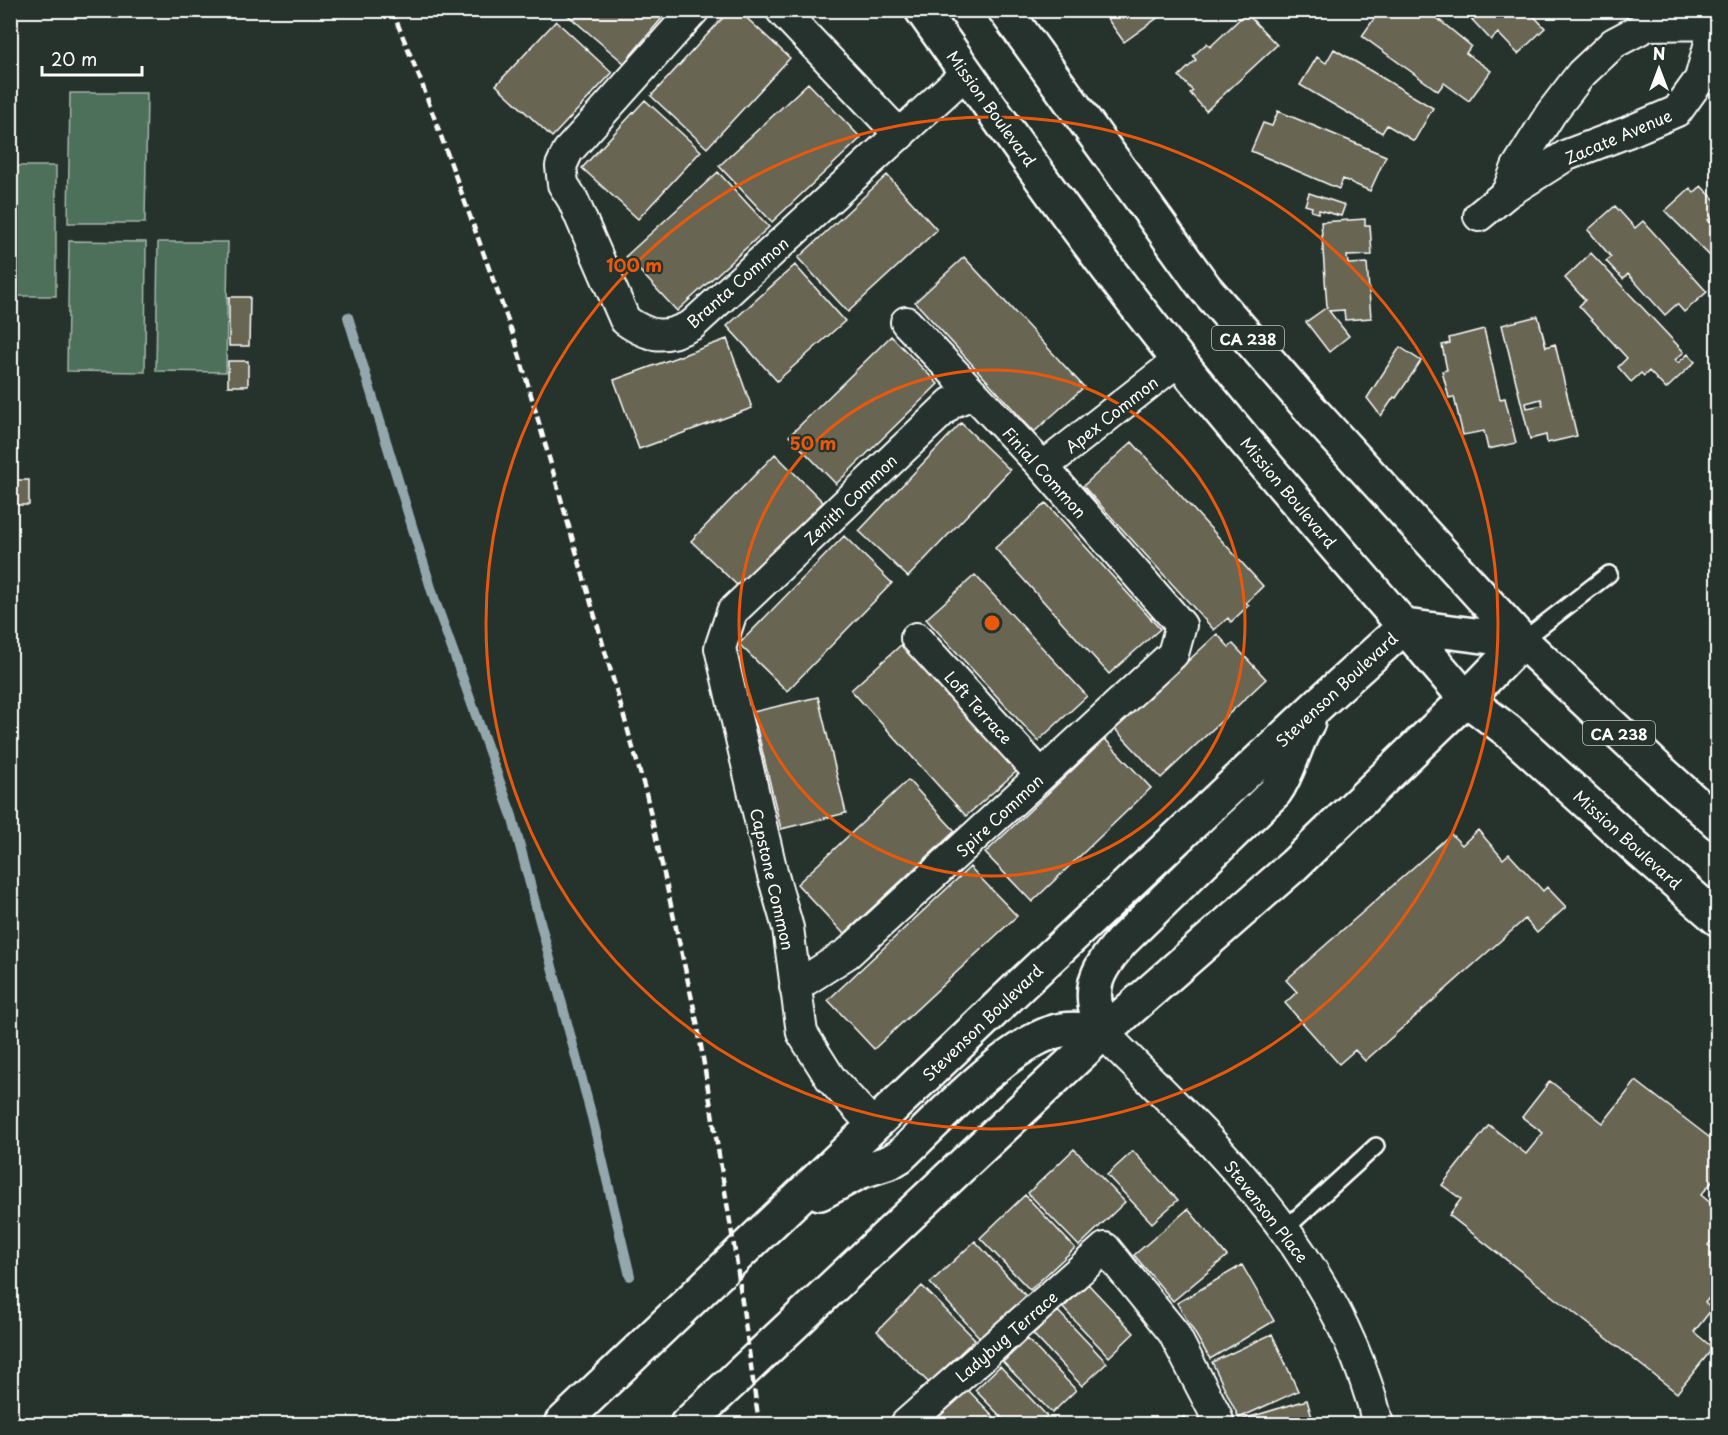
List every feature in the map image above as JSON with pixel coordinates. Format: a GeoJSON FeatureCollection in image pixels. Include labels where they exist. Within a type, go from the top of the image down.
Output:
{"type":"FeatureCollection","features":[{"type":"Feature","properties":{"kind":"main road","name":"Mission Boulevard"},"geometry":{"type":"LineString","coordinates":[[922,10],[1150,324],[1466,699],[1508,731],[1718,919]]}},
{"type":"Feature","properties":{"kind":"main road","name":"CA 238"},"geometry":{"type":"LineString","coordinates":[[1005,10],[1205,288],[1312,411],[1522,641],[1718,823]]}},
{"type":"Feature","properties":{"kind":"main road","name":"Stevenson Boulevard"},"geometry":{"type":"LineString","coordinates":[[561,1425],[1024,982],[1405,626],[1522,641]]}},
{"type":"Feature","properties":{"kind":"main road"},"geometry":{"type":"LineString","coordinates":[[687,1425],[1103,1033],[1294,865],[1466,699],[1522,641]]}},
{"type":"Feature","properties":{"kind":"main road"},"geometry":{"type":"LineString","coordinates":[[1103,1033],[1093,998],[1096,976],[1107,958],[1122,940],[1275,792],[1283,781],[1302,731],[1320,703]]}},
{"type":"Feature","properties":{"kind":"main road"},"geometry":{"type":"LineString","coordinates":[[776,1220],[842,1180],[900,1156],[995,1066],[1027,1045],[1045,1035],[1062,1030],[1089,1030],[1103,1033]]}},
{"type":"Feature","properties":{"kind":"street","name":"Branta Common"},"geometry":{"type":"LineString","coordinates":[[693,10],[568,151],[561,166],[563,184],[573,200],[625,320],[639,330],[655,335],[676,334],[692,325],[966,73]]}},
{"type":"Feature","properties":{"kind":"street"},"geometry":{"type":"LineString","coordinates":[[782,10],[900,135]]}},
{"type":"Feature","properties":{"kind":"street","name":"Zacate Avenue"},"geometry":{"type":"LineString","coordinates":[[1479,216],[1507,193],[1567,155],[1677,111],[1700,79],[1712,17],[1648,25],[1614,44],[1581,74],[1551,113],[1517,167],[1507,193]]}},
{"type":"Feature","properties":{"kind":"street","name":"Finial Common"},"geometry":{"type":"LineString","coordinates":[[906,322],[1043,467],[1181,625]]}},
{"type":"Feature","properties":{"kind":"street","name":"Apex Common"},"geometry":{"type":"LineString","coordinates":[[1043,467],[1179,360]]}},
{"type":"Feature","properties":{"kind":"street","name":"Zenith Common"},"geometry":{"type":"LineString","coordinates":[[732,612],[951,403],[972,394]]}},
{"type":"Feature","properties":{"kind":"street","name":"Capstone Common"},"geometry":{"type":"LineString","coordinates":[[732,612],[720,648],[772,872],[788,928],[802,1033],[831,1079],[874,1126]]}},
{"type":"Feature","properties":{"kind":"street","name":"Spire Common"},"geometry":{"type":"LineString","coordinates":[[795,987],[848,953],[1173,654],[1181,625]]}},
{"type":"Feature","properties":{"kind":"street","name":"Loft Terrace"},"geometry":{"type":"LineString","coordinates":[[916,638],[1041,776]]}},
{"type":"Feature","properties":{"kind":"street","name":"Stevenson Place"},"geometry":{"type":"LineString","coordinates":[[1103,1033],[1209,1138],[1285,1229],[1318,1279],[1346,1334],[1365,1379],[1378,1425]]}},
{"type":"Feature","properties":{"kind":"street","name":"Ladybug Terrace"},"geometry":{"type":"LineString","coordinates":[[906,1425],[1106,1248],[1173,1332],[1219,1425]]}},
{"type":"Feature","properties":{"kind":"lane"},"geometry":{"type":"LineString","coordinates":[[1522,641],[1609,574]]}},
{"type":"Feature","properties":{"kind":"lane"},"geometry":{"type":"LineString","coordinates":[[1285,1229],[1376,1146]]}},
{"type":"Feature","properties":{"kind":"green space"},"geometry":{"type":"Polygon","coordinates":[[[70,93],[147,93],[145,223],[68,223],[70,93]]]}},
{"type":"Feature","properties":{"kind":"green space"},"geometry":{"type":"Polygon","coordinates":[[[11,166],[56,166],[56,296],[11,296],[11,166]]]}},
{"type":"Feature","properties":{"kind":"green space"},"geometry":{"type":"Polygon","coordinates":[[[69,241],[146,242],[145,372],[67,371],[69,241]]]}},
{"type":"Feature","properties":{"kind":"green space"},"geometry":{"type":"Polygon","coordinates":[[[158,242],[228,242],[226,372],[156,371],[158,242]]]}},
{"type":"Feature","properties":{"kind":"building"},"geometry":{"type":"Polygon","coordinates":[[[566,10],[669,10],[624,63],[564,12],[566,10]]]}},
{"type":"Feature","properties":{"kind":"building"},"geometry":{"type":"Polygon","coordinates":[[[730,10],[738,10],[790,58],[707,148],[651,96],[730,10]]]}},
{"type":"Feature","properties":{"kind":"building"},"geometry":{"type":"Polygon","coordinates":[[[1101,10],[1155,10],[1160,16],[1124,42],[1101,10]]]}},
{"type":"Feature","properties":{"kind":"building"},"geometry":{"type":"Polygon","coordinates":[[[1311,10],[1326,10],[1318,18],[1311,10]]]}},
{"type":"Feature","properties":{"kind":"building"},"geometry":{"type":"Polygon","coordinates":[[[1380,10],[1388,16],[1393,10],[1427,10],[1471,46],[1466,53],[1491,71],[1469,101],[1444,83],[1438,91],[1362,36],[1380,10]]]}},
{"type":"Feature","properties":{"kind":"building"},"geometry":{"type":"Polygon","coordinates":[[[1463,10],[1528,10],[1545,28],[1518,54],[1498,33],[1491,40],[1463,10]]]}},
{"type":"Feature","properties":{"kind":"building"},"geometry":{"type":"Polygon","coordinates":[[[1246,13],[1277,45],[1206,111],[1190,93],[1193,91],[1179,76],[1196,60],[1193,56],[1207,43],[1210,47],[1246,13]]]}},
{"type":"Feature","properties":{"kind":"building"},"geometry":{"type":"Polygon","coordinates":[[[556,21],[612,73],[552,137],[496,85],[556,21]]]}},
{"type":"Feature","properties":{"kind":"building"},"geometry":{"type":"Polygon","coordinates":[[[1334,49],[1433,108],[1414,141],[1387,125],[1382,133],[1300,85],[1317,57],[1326,63],[1334,49]]]}},
{"type":"Feature","properties":{"kind":"building"},"geometry":{"type":"Polygon","coordinates":[[[808,83],[861,138],[772,222],[719,166],[808,83]]]}},
{"type":"Feature","properties":{"kind":"building"},"geometry":{"type":"Polygon","coordinates":[[[645,100],[701,151],[638,219],[582,168],[645,100]]]}},
{"type":"Feature","properties":{"kind":"building"},"geometry":{"type":"Polygon","coordinates":[[[1278,111],[1386,156],[1370,191],[1343,179],[1339,189],[1251,151],[1263,123],[1272,126],[1278,111]]]}},
{"type":"Feature","properties":{"kind":"building"},"geometry":{"type":"Polygon","coordinates":[[[718,172],[769,227],[677,311],[626,256],[718,172]]]}},
{"type":"Feature","properties":{"kind":"building"},"geometry":{"type":"Polygon","coordinates":[[[887,175],[937,230],[848,312],[798,258],[887,175]]]}},
{"type":"Feature","properties":{"kind":"building"},"geometry":{"type":"Polygon","coordinates":[[[1701,186],[1718,203],[1718,211],[1708,220],[1714,226],[1718,222],[1718,264],[1665,211],[1690,188],[1694,193],[1701,186]]]}},
{"type":"Feature","properties":{"kind":"building"},"geometry":{"type":"Polygon","coordinates":[[[1309,193],[1345,205],[1341,216],[1319,210],[1318,213],[1311,211],[1312,207],[1305,205],[1309,193]]]}},
{"type":"Feature","properties":{"kind":"building"},"geometry":{"type":"Polygon","coordinates":[[[1615,206],[1635,228],[1643,221],[1707,292],[1684,312],[1677,304],[1665,315],[1628,274],[1623,279],[1606,261],[1611,257],[1588,230],[1615,206]]]}},
{"type":"Feature","properties":{"kind":"building"},"geometry":{"type":"Polygon","coordinates":[[[1365,219],[1365,225],[1370,225],[1372,255],[1347,256],[1348,264],[1367,263],[1371,318],[1345,320],[1344,310],[1329,311],[1349,336],[1329,352],[1306,322],[1327,307],[1321,222],[1365,219]]]}},
{"type":"Feature","properties":{"kind":"building"},"geometry":{"type":"Polygon","coordinates":[[[1591,253],[1684,352],[1675,360],[1678,363],[1688,354],[1695,362],[1666,389],[1649,371],[1644,376],[1641,373],[1631,382],[1618,367],[1627,358],[1579,306],[1585,300],[1565,278],[1591,253]]]}},
{"type":"Feature","properties":{"kind":"building"},"geometry":{"type":"Polygon","coordinates":[[[964,257],[1084,387],[1034,432],[915,302],[964,257]]]}},
{"type":"Feature","properties":{"kind":"building"},"geometry":{"type":"Polygon","coordinates":[[[795,265],[845,321],[777,381],[727,326],[795,265]]]}},
{"type":"Feature","properties":{"kind":"building"},"geometry":{"type":"Polygon","coordinates":[[[229,297],[250,297],[249,346],[229,346],[229,297]]]}},
{"type":"Feature","properties":{"kind":"building"},"geometry":{"type":"Polygon","coordinates":[[[1538,316],[1546,347],[1555,344],[1577,436],[1547,443],[1546,435],[1530,439],[1502,325],[1538,316]],[[1541,399],[1526,403],[1527,408],[1543,405],[1541,399]]]}},
{"type":"Feature","properties":{"kind":"building"},"geometry":{"type":"Polygon","coordinates":[[[1484,329],[1500,399],[1505,398],[1516,443],[1488,449],[1484,431],[1463,435],[1454,397],[1449,398],[1442,371],[1447,370],[1442,345],[1450,343],[1449,338],[1484,329]]]}},
{"type":"Feature","properties":{"kind":"building"},"geometry":{"type":"Polygon","coordinates":[[[891,336],[938,384],[836,484],[789,436],[891,336]]]}},
{"type":"Feature","properties":{"kind":"building"},"geometry":{"type":"Polygon","coordinates":[[[727,339],[752,408],[639,449],[614,380],[727,339]]]}},
{"type":"Feature","properties":{"kind":"building"},"geometry":{"type":"Polygon","coordinates":[[[1400,347],[1421,361],[1381,416],[1367,398],[1400,347]]]}},
{"type":"Feature","properties":{"kind":"building"},"geometry":{"type":"Polygon","coordinates":[[[228,361],[248,361],[248,386],[228,386],[228,361]]]}},
{"type":"Feature","properties":{"kind":"building"},"geometry":{"type":"Polygon","coordinates":[[[961,423],[1010,470],[908,577],[859,531],[961,423]]]}},
{"type":"Feature","properties":{"kind":"building"},"geometry":{"type":"Polygon","coordinates":[[[1132,442],[1263,586],[1246,603],[1249,605],[1231,622],[1228,618],[1214,630],[1083,486],[1132,442]]]}},
{"type":"Feature","properties":{"kind":"building"},"geometry":{"type":"Polygon","coordinates":[[[775,454],[823,502],[739,587],[691,541],[775,454]]]}},
{"type":"Feature","properties":{"kind":"building"},"geometry":{"type":"Polygon","coordinates":[[[11,480],[29,480],[29,505],[11,505],[11,480]]]}},
{"type":"Feature","properties":{"kind":"building"},"geometry":{"type":"Polygon","coordinates":[[[1046,503],[1160,629],[1109,674],[995,548],[1046,503]]]}},
{"type":"Feature","properties":{"kind":"building"},"geometry":{"type":"Polygon","coordinates":[[[844,536],[892,583],[787,691],[739,644],[844,536]]]}},
{"type":"Feature","properties":{"kind":"building"},"geometry":{"type":"Polygon","coordinates":[[[975,575],[1087,696],[1038,741],[926,619],[975,575]]]}},
{"type":"Feature","properties":{"kind":"building"},"geometry":{"type":"Polygon","coordinates":[[[1217,634],[1229,647],[1233,644],[1266,679],[1161,778],[1115,729],[1217,634]]]}},
{"type":"Feature","properties":{"kind":"building"},"geometry":{"type":"Polygon","coordinates":[[[902,644],[1017,771],[966,816],[851,690],[902,644]]]}},
{"type":"Feature","properties":{"kind":"building"},"geometry":{"type":"Polygon","coordinates":[[[818,697],[846,813],[781,829],[753,712],[818,697]]]}},
{"type":"Feature","properties":{"kind":"building"},"geometry":{"type":"Polygon","coordinates":[[[1105,739],[1151,788],[1032,902],[985,853],[1105,739]]]}},
{"type":"Feature","properties":{"kind":"building"},"geometry":{"type":"Polygon","coordinates":[[[908,780],[955,831],[844,934],[797,884],[908,780]]]}},
{"type":"Feature","properties":{"kind":"building"},"geometry":{"type":"Polygon","coordinates":[[[1478,830],[1503,859],[1509,854],[1543,891],[1547,887],[1566,907],[1537,933],[1525,919],[1365,1061],[1355,1050],[1339,1064],[1285,1003],[1297,992],[1286,980],[1451,834],[1462,845],[1478,830]]]}},
{"type":"Feature","properties":{"kind":"building"},"geometry":{"type":"Polygon","coordinates":[[[970,867],[1017,916],[874,1049],[828,1000],[970,867]]]}},
{"type":"Feature","properties":{"kind":"building"},"geometry":{"type":"Polygon","coordinates":[[[1550,1081],[1603,1123],[1636,1081],[1718,1144],[1718,1175],[1701,1195],[1713,1205],[1718,1200],[1718,1233],[1708,1245],[1718,1252],[1718,1286],[1705,1303],[1712,1309],[1694,1332],[1713,1348],[1677,1393],[1449,1215],[1461,1199],[1442,1185],[1489,1125],[1526,1154],[1543,1133],[1522,1117],[1550,1081]]]}},
{"type":"Feature","properties":{"kind":"building"},"geometry":{"type":"Polygon","coordinates":[[[1074,1149],[1125,1202],[1079,1246],[1028,1193],[1074,1149]]]}},
{"type":"Feature","properties":{"kind":"building"},"geometry":{"type":"Polygon","coordinates":[[[1133,1151],[1178,1200],[1152,1223],[1107,1175],[1133,1151]]]}},
{"type":"Feature","properties":{"kind":"building"},"geometry":{"type":"Polygon","coordinates":[[[1025,1195],[1075,1248],[1030,1290],[980,1238],[1025,1195]]]}},
{"type":"Feature","properties":{"kind":"building"},"geometry":{"type":"Polygon","coordinates":[[[1188,1209],[1227,1256],[1173,1301],[1134,1255],[1188,1209]]]}},
{"type":"Feature","properties":{"kind":"building"},"geometry":{"type":"Polygon","coordinates":[[[975,1241],[1026,1296],[981,1339],[930,1283],[975,1241]]]}},
{"type":"Feature","properties":{"kind":"building"},"geometry":{"type":"Polygon","coordinates":[[[1242,1265],[1274,1321],[1210,1359],[1177,1303],[1242,1265]]]}},
{"type":"Feature","properties":{"kind":"building"},"geometry":{"type":"Polygon","coordinates":[[[1088,1284],[1134,1333],[1109,1357],[1063,1308],[1088,1284]]]}},
{"type":"Feature","properties":{"kind":"building"},"geometry":{"type":"Polygon","coordinates":[[[922,1286],[975,1339],[929,1383],[877,1331],[922,1286]]]}},
{"type":"Feature","properties":{"kind":"building"},"geometry":{"type":"Polygon","coordinates":[[[1058,1311],[1107,1363],[1082,1386],[1033,1334],[1058,1311]]]}},
{"type":"Feature","properties":{"kind":"building"},"geometry":{"type":"Polygon","coordinates":[[[1272,1334],[1298,1391],[1239,1418],[1212,1362],[1272,1334]]]}},
{"type":"Feature","properties":{"kind":"building"},"geometry":{"type":"Polygon","coordinates":[[[1027,1339],[1076,1390],[1052,1413],[1003,1362],[1027,1339]]]}},
{"type":"Feature","properties":{"kind":"building"},"geometry":{"type":"Polygon","coordinates":[[[1000,1366],[1047,1416],[1038,1424],[1008,1424],[975,1390],[1000,1366]]]}},
{"type":"Feature","properties":{"kind":"building"},"geometry":{"type":"Polygon","coordinates":[[[968,1390],[1001,1424],[931,1424],[968,1390]]]}},
{"type":"Feature","properties":{"kind":"building"},"geometry":{"type":"Polygon","coordinates":[[[1307,1400],[1314,1424],[1241,1424],[1240,1420],[1307,1400]]]}},
{"type":"Feature","properties":{"kind":"building"},"geometry":{"type":"Polygon","coordinates":[[[1184,1417],[1187,1424],[1165,1424],[1184,1417]]]}},
{"type":"Feature","properties":{"kind":"waterway"},"geometry":{"type":"LineString","coordinates":[[348,317],[435,601],[512,816],[593,1121],[630,1276]]}},
{"type":"Feature","properties":{"kind":"railway"},"geometry":{"type":"LineString","coordinates":[[392,10],[422,84],[515,340],[646,793],[697,1022],[736,1258],[759,1424]]}}]}
